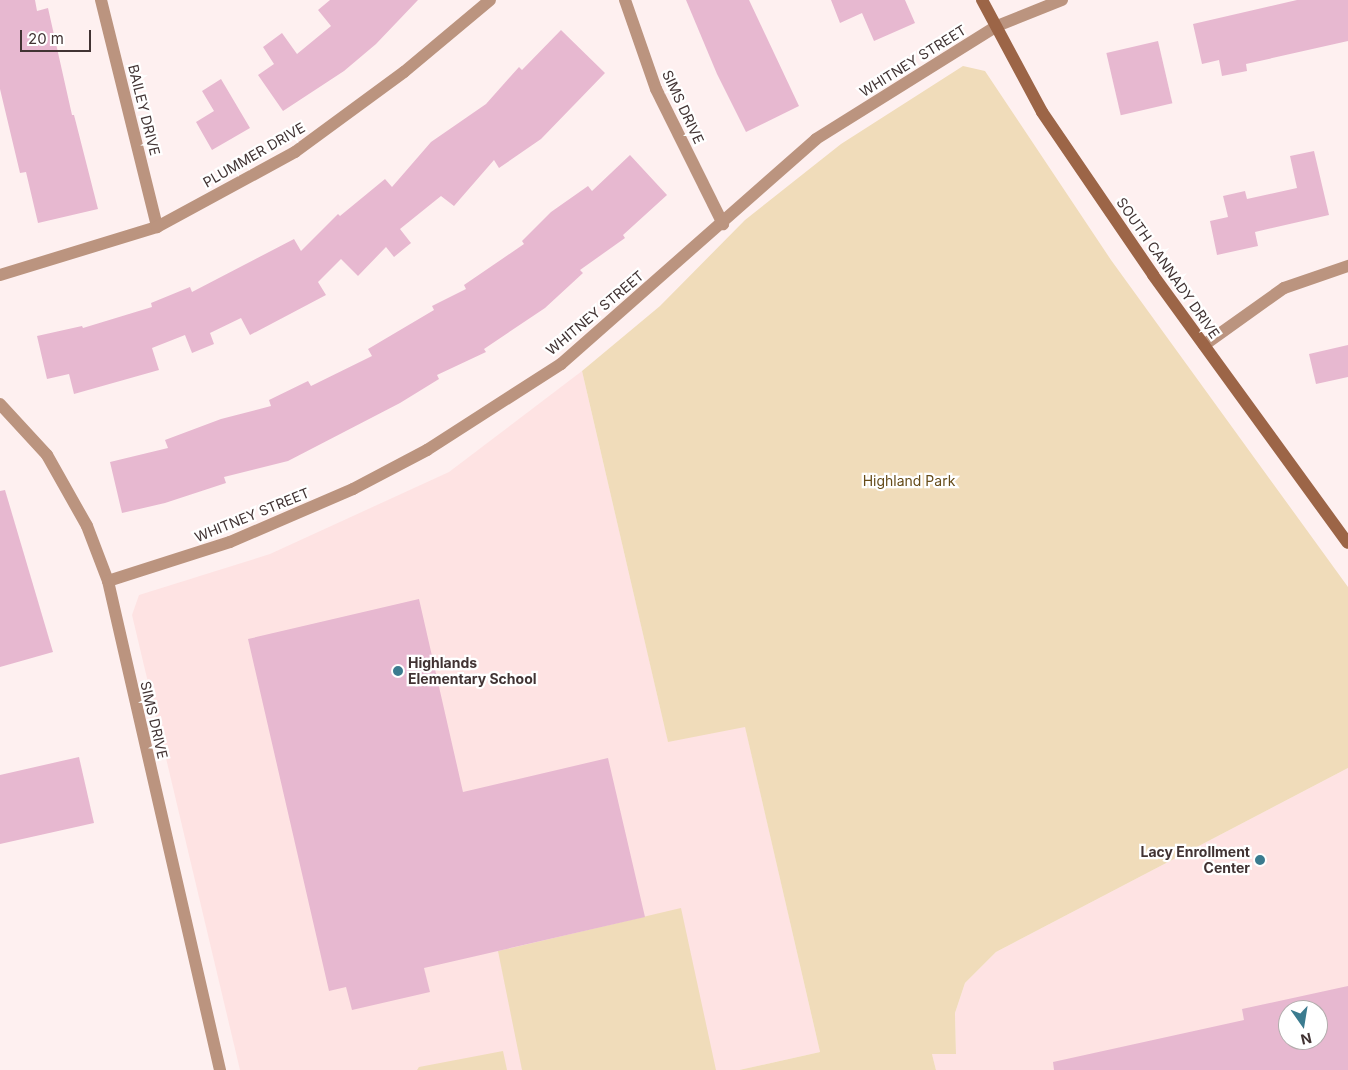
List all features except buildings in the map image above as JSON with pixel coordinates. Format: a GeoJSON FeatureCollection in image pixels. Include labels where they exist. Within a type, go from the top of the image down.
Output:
{"type":"FeatureCollection","features":[{"type":"Feature","properties":{"kind":"street","name":"BAILEY DRIVE"},"geometry":{"type":"LineString","coordinates":[[101,0],[157,227]]}},
{"type":"Feature","properties":{"kind":"street","name":"PLUMMER DRIVE"},"geometry":{"type":"LineString","coordinates":[[0,275],[157,227],[295,152],[404,72],[490,0]]}},
{"type":"Feature","properties":{"kind":"street","name":"SIMS DRIVE"},"geometry":{"type":"LineString","coordinates":[[624,0],[656,89],[723,224]]}},
{"type":"Feature","properties":{"kind":"street","name":"SOUTH CANNADY DRIVE"},"geometry":{"type":"LineString","coordinates":[[982,0],[1042,112],[1204,345],[1348,543]]}},
{"type":"Feature","properties":{"kind":"street","name":"WHITNEY STREET"},"geometry":{"type":"LineString","coordinates":[[108,581],[230,542],[353,489],[427,450],[561,364],[723,224],[816,139],[997,26],[1062,0]]}},
{"type":"Feature","properties":{"kind":"street"},"geometry":{"type":"LineString","coordinates":[[1204,345],[1284,288],[1348,266]]}},
{"type":"Feature","properties":{"kind":"street","name":"SIMS DRIVE"},"geometry":{"type":"LineString","coordinates":[[0,404],[47,455],[87,526],[108,581],[220,1070]]}},
{"type":"Feature","properties":{"kind":"shaded area","name":"Highlands Elementary School"},"geometry":{"type":"Polygon","coordinates":[[[582,371],[668,741],[745,726],[820,1052],[739,1070],[240,1070],[132,615],[139,595],[270,554],[449,472],[582,371]]]}},
{"type":"Feature","properties":{"kind":"shaded area","name":"Lacy Enrollment Center"},"geometry":{"type":"Polygon","coordinates":[[[1348,768],[1348,1070],[936,1070],[932,1054],[956,1054],[955,1013],[965,983],[996,952],[1348,768]]]}},
{"type":"Feature","properties":{"kind":"green space","name":"Highland Park"},"geometry":{"type":"Polygon","coordinates":[[[963,66],[985,71],[1111,260],[1348,587],[1348,768],[996,952],[965,983],[955,1013],[956,1054],[932,1054],[936,1070],[739,1070],[820,1052],[745,727],[668,742],[582,371],[660,306],[745,220],[841,144],[963,66]]]}},
{"type":"Feature","properties":{"kind":"green space"},"geometry":{"type":"Polygon","coordinates":[[[681,908],[716,1070],[522,1070],[498,951],[681,908]]]}},
{"type":"Feature","properties":{"kind":"green space"},"geometry":{"type":"Polygon","coordinates":[[[503,1051],[507,1070],[417,1070],[419,1067],[503,1051]]]}},
{"type":"Feature","properties":{"kind":"place","name":"Highlands Elementary School"},"geometry":{"type":"Point","coordinates":[398,671]}},
{"type":"Feature","properties":{"kind":"place","name":"Lacy Enrollment Center"},"geometry":{"type":"Point","coordinates":[1260,860]}}]}
